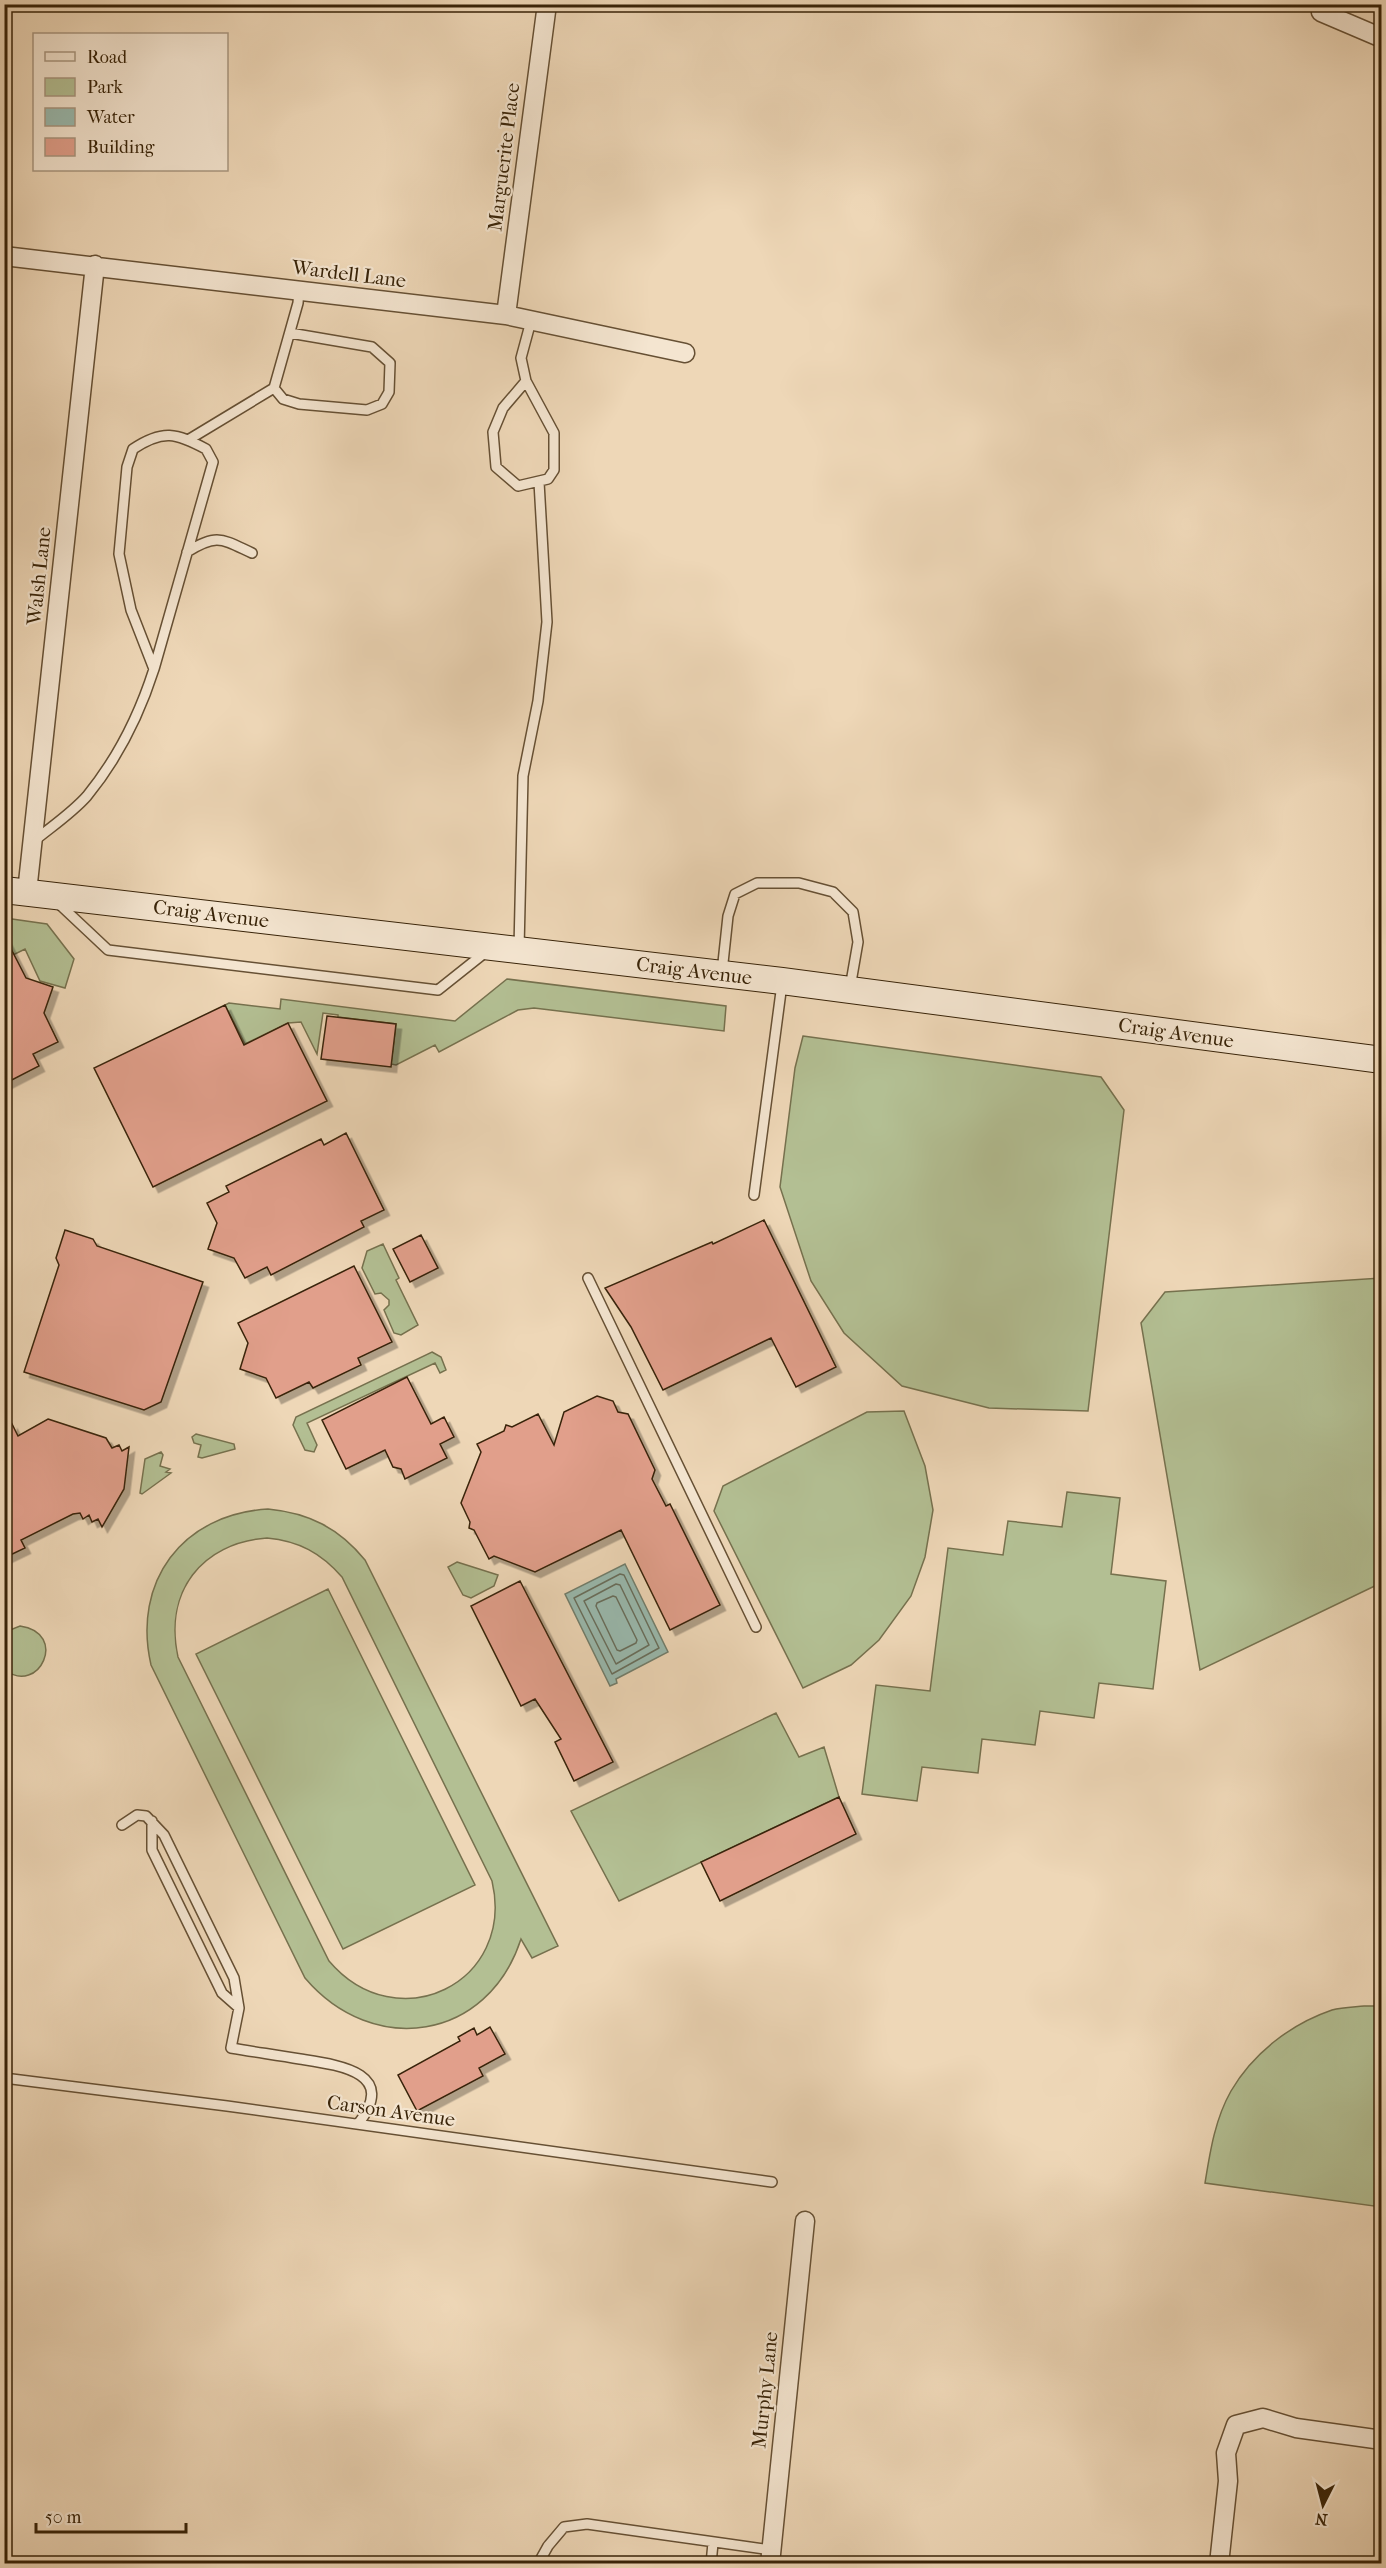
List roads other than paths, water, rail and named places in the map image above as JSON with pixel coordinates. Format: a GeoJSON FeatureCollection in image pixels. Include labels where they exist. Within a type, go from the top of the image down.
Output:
{"type":"FeatureCollection","features":[{"type":"Feature","properties":{"kind":"street","name":"Marguerite Place"},"geometry":{"type":"LineString","coordinates":[[506,315],[547,4]]}},
{"type":"Feature","properties":{"kind":"street"},"geometry":{"type":"LineString","coordinates":[[1321,12],[1382,38]]}},
{"type":"Feature","properties":{"kind":"street","name":"Wardell Lane"},"geometry":{"type":"LineString","coordinates":[[4,256],[506,315],[685,353]]}},
{"type":"Feature","properties":{"kind":"street","name":"Walsh Lane"},"geometry":{"type":"LineString","coordinates":[[27,892],[95,265]]}},
{"type":"Feature","properties":{"kind":"street","name":"Craig Avenue"},"geometry":{"type":"LineString","coordinates":[[27,892],[782,981],[1382,1060]]}},
{"type":"Feature","properties":{"kind":"street","name":"Murphy Lane"},"geometry":{"type":"LineString","coordinates":[[770,2557],[806,2221]]}},
{"type":"Feature","properties":{"kind":"street"},"geometry":{"type":"LineString","coordinates":[[1219,2564],[1228,2481],[1226,2453],[1236,2425],[1263,2418],[1296,2428],[1382,2440]]}},
{"type":"Feature","properties":{"kind":"lane"},"geometry":{"type":"LineString","coordinates":[[188,440],[274,388],[290,333],[299,290]]}},
{"type":"Feature","properties":{"kind":"lane"},"geometry":{"type":"LineString","coordinates":[[526,381],[503,408],[493,432],[496,467],[518,486],[548,480],[554,470],[554,433],[526,381],[521,358],[531,321]]}},
{"type":"Feature","properties":{"kind":"lane"},"geometry":{"type":"LineString","coordinates":[[274,388],[283,399],[299,404],[367,410],[382,404],[389,392],[390,363],[384,355],[372,347],[290,333]]}},
{"type":"Feature","properties":{"kind":"lane"},"geometry":{"type":"LineString","coordinates":[[32,843],[86,797],[126,740],[145,696],[154,669],[213,462],[206,449],[170,434],[150,438],[133,449],[128,467],[118,554],[131,610],[154,669]]}},
{"type":"Feature","properties":{"kind":"lane"},"geometry":{"type":"LineString","coordinates":[[519,950],[523,776],[538,701],[547,622],[539,482]]}},
{"type":"Feature","properties":{"kind":"lane"},"geometry":{"type":"LineString","coordinates":[[187,552],[204,541],[224,540],[252,553]]}},
{"type":"Feature","properties":{"kind":"lane"},"geometry":{"type":"LineString","coordinates":[[722,974],[728,916],[735,894],[757,883],[799,883],[833,892],[853,912],[858,942],[850,990]]}},
{"type":"Feature","properties":{"kind":"lane"},"geometry":{"type":"LineString","coordinates":[[27,892],[108,950],[438,990],[492,947]]}},
{"type":"Feature","properties":{"kind":"lane"},"geometry":{"type":"LineString","coordinates":[[754,1196],[782,981]]}},
{"type":"Feature","properties":{"kind":"lane"},"geometry":{"type":"LineString","coordinates":[[588,1278],[756,1626]]}},
{"type":"Feature","properties":{"kind":"lane"},"geometry":{"type":"LineString","coordinates":[[122,1825],[137,1815],[146,1816],[164,1836],[234,1978],[238,2008],[231,2048],[341,2066],[360,2074],[370,2087],[371,2098],[369,2110],[358,2124]]}},
{"type":"Feature","properties":{"kind":"lane"},"geometry":{"type":"LineString","coordinates":[[152,1821],[152,1850],[222,1994],[238,2008]]}},
{"type":"Feature","properties":{"kind":"lane","name":"Carson Avenue"},"geometry":{"type":"LineString","coordinates":[[4,2078],[358,2124],[772,2182]]}},
{"type":"Feature","properties":{"kind":"lane"},"geometry":{"type":"LineString","coordinates":[[538,2564],[548,2546],[564,2527],[587,2524],[667,2534],[770,2557]]}},
{"type":"Feature","properties":{"kind":"lane"},"geometry":{"type":"LineString","coordinates":[[711,2564],[713,2543]]}},
{"type":"Feature","properties":{"kind":"water"},"geometry":{"type":"Polygon","coordinates":[[[625,1564],[668,1652],[616,1679],[617,1683],[610,1686],[565,1594],[625,1564]]]}}]}
